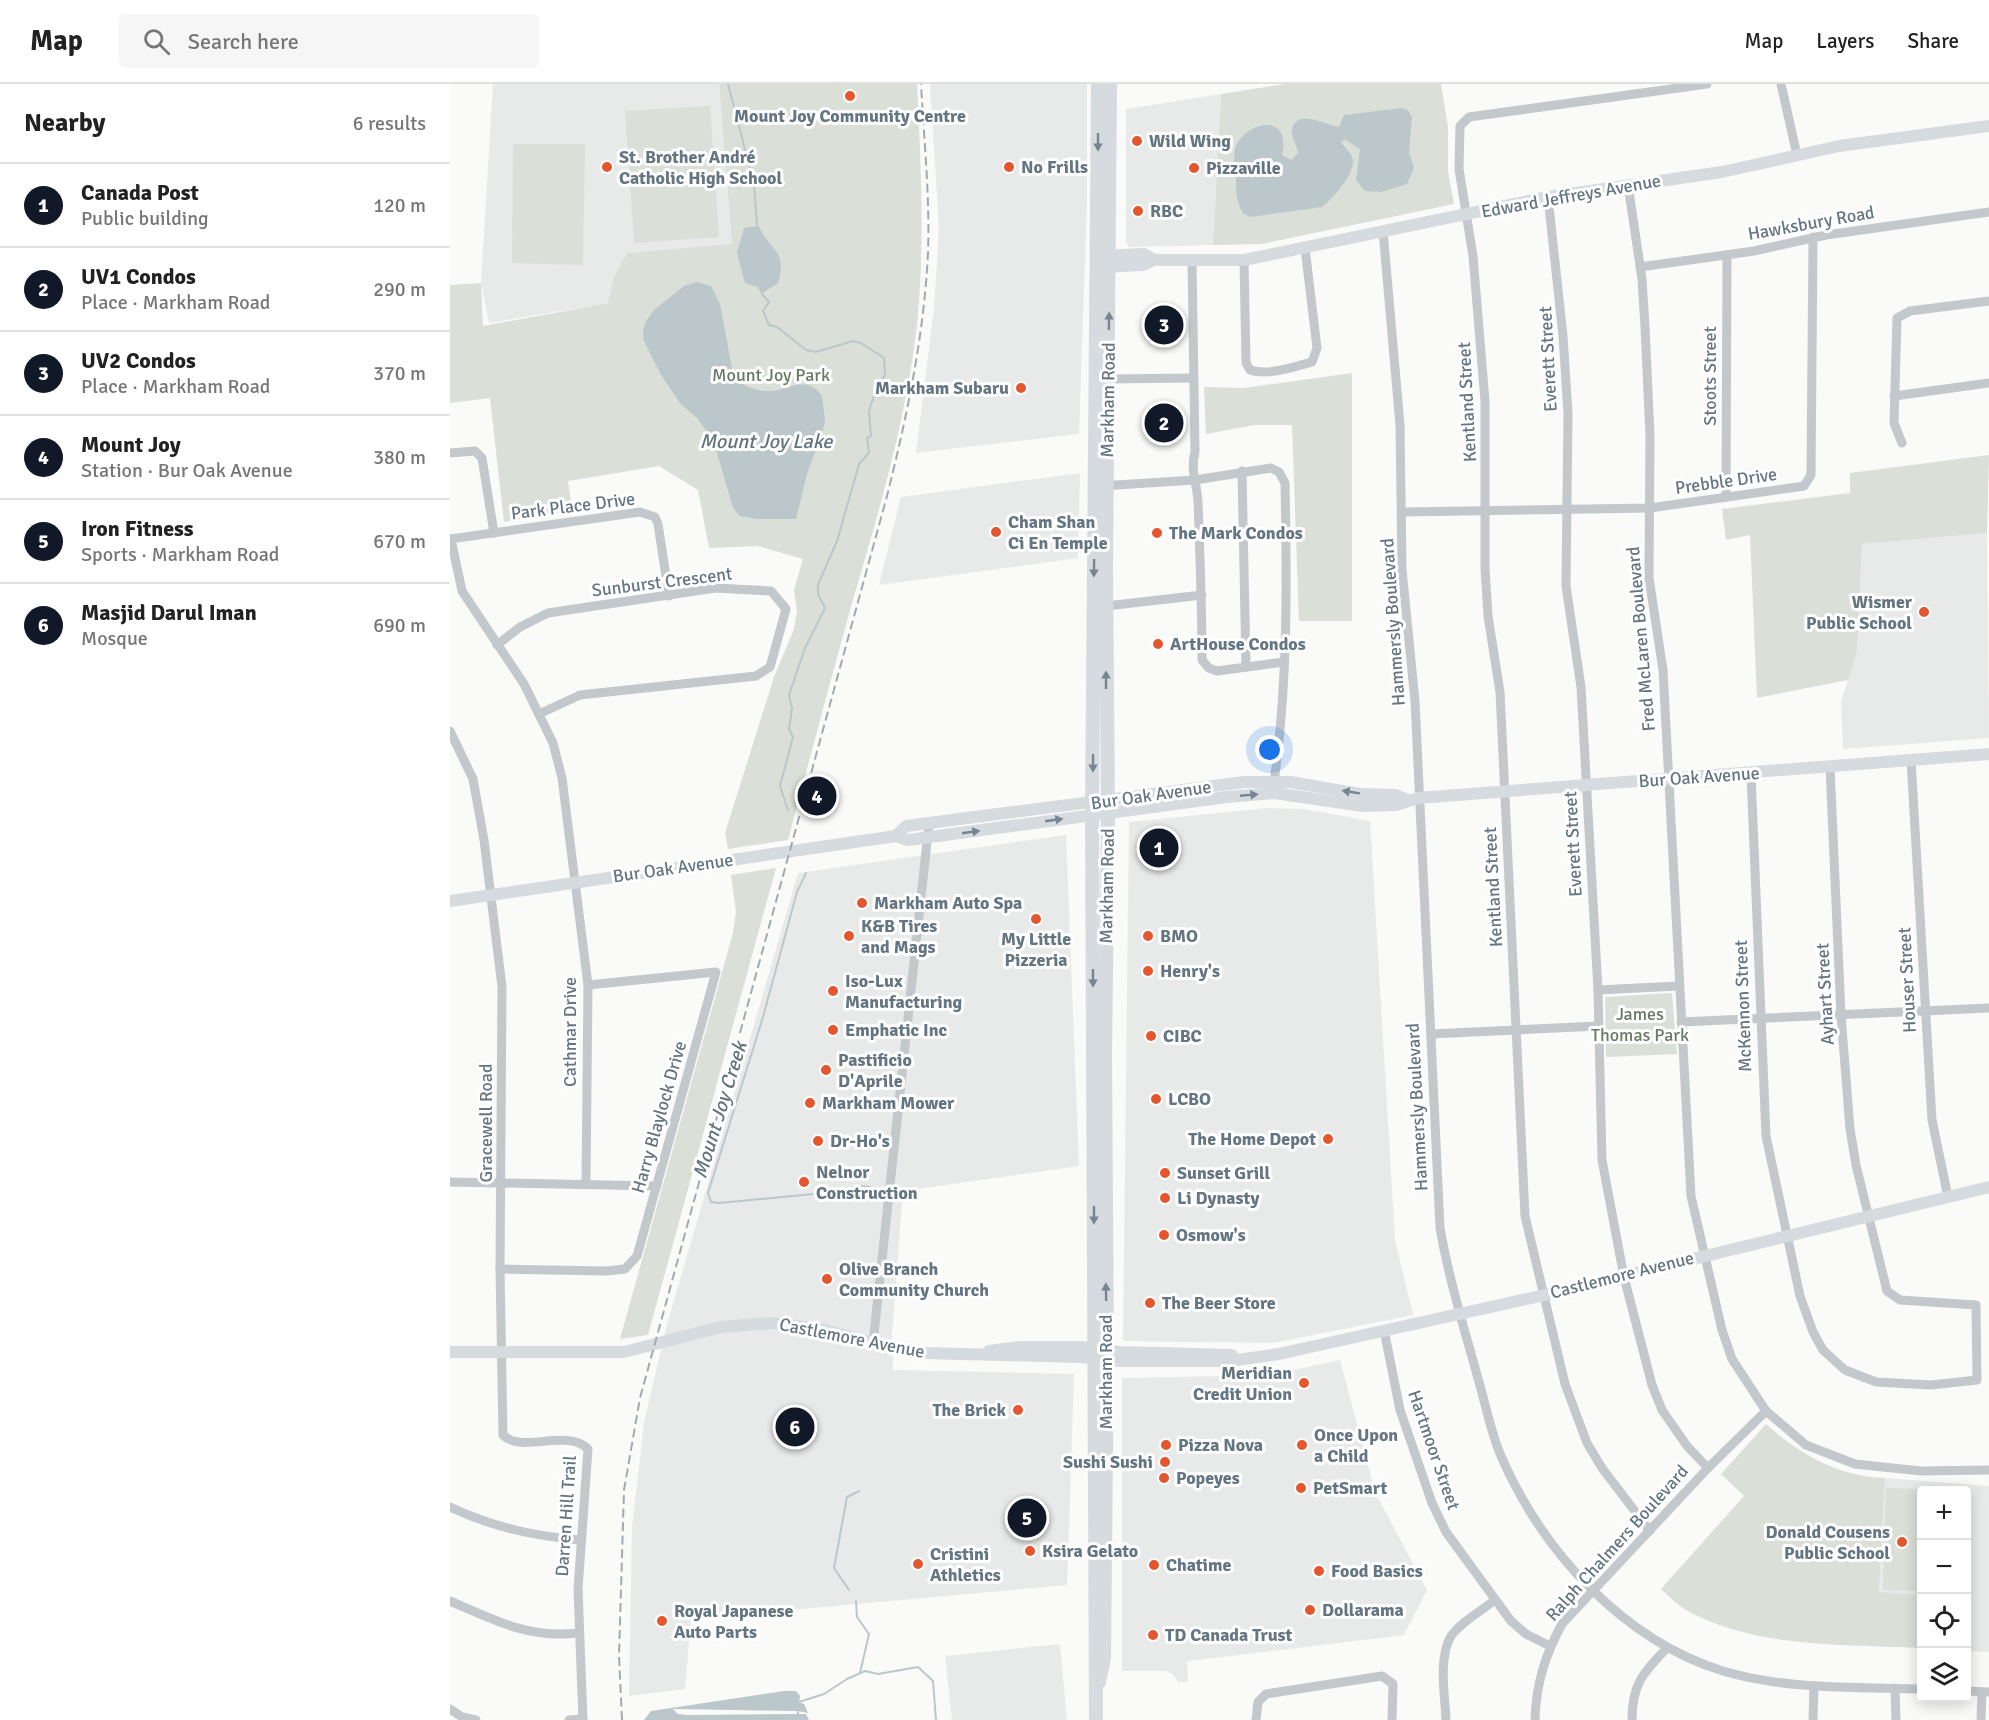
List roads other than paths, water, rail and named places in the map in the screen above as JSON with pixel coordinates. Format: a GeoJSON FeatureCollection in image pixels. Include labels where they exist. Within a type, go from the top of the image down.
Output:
{"type":"FeatureCollection","features":[{"type":"Feature","properties":{"kind":"main road","name":"Markham Road"},"geometry":{"type":"LineString","coordinates":[[1098,84],[1108,379],[1100,485],[1106,606],[1108,807],[1100,1355]]}},
{"type":"Feature","properties":{"kind":"main road","name":"Markham Road"},"geometry":{"type":"LineString","coordinates":[[1096,1720],[1097,1687],[1104,1658],[1093,809],[1104,261],[1110,84]]}},
{"type":"Feature","properties":{"kind":"street","name":"Kentland Street"},"geometry":{"type":"LineString","coordinates":[[1650,1531],[1602,1468],[1587,1443],[1565,1384],[1525,1216],[1500,692],[1486,592],[1485,401],[1467,214],[1458,153],[1460,126],[1469,117],[1707,84]]}},
{"type":"Feature","properties":{"kind":"street"},"geometry":{"type":"LineString","coordinates":[[1781,84],[1797,155]]}},
{"type":"Feature","properties":{"kind":"street","name":"Edward Jeffreys Avenue"},"geometry":{"type":"LineString","coordinates":[[1104,261],[1143,265],[1154,260],[1244,260],[1548,196],[1722,172],[1839,146],[1989,126]]}},
{"type":"Feature","properties":{"kind":"street","name":"Fred McLaren Boulevard"},"geometry":{"type":"LineString","coordinates":[[1628,185],[1640,267],[1650,426],[1649,578],[1663,670],[1666,780],[1690,1196],[1732,1359],[1766,1411],[1806,1445],[1855,1464],[1921,1471],[1989,1470]]}},
{"type":"Feature","properties":{"kind":"street","name":"Everett Street"},"geometry":{"type":"LineString","coordinates":[[1548,196],[1563,336],[1568,413],[1566,586],[1581,687],[1598,990],[1602,1160],[1624,1277],[1643,1358],[1662,1410],[1687,1446],[1708,1468]]}},
{"type":"Feature","properties":{"kind":"street","name":"Hawksbury Road"},"geometry":{"type":"LineString","coordinates":[[1640,267],[1727,255],[1813,237],[1989,212]]}},
{"type":"Feature","properties":{"kind":"street","name":"Hammersly Boulevard"},"geometry":{"type":"LineString","coordinates":[[1383,231],[1397,380],[1399,493],[1403,512],[1402,570],[1415,701],[1413,799],[1424,855],[1440,1228],[1460,1313],[1500,1454],[1516,1488],[1540,1527],[1592,1590],[1630,1623],[1666,1648],[1722,1670],[1783,1685],[1917,1689]]}},
{"type":"Feature","properties":{"kind":"street","name":"Prebble Drive"},"geometry":{"type":"LineString","coordinates":[[1403,512],[1486,510],[1566,512],[1650,508],[1800,487],[1806,483],[1811,475],[1813,237]]}},
{"type":"Feature","properties":{"kind":"street"},"geometry":{"type":"LineString","coordinates":[[1244,260],[1246,363],[1250,370],[1257,372],[1301,365],[1312,362],[1317,348],[1305,248]]}},
{"type":"Feature","properties":{"kind":"street","name":"Stoots Street"},"geometry":{"type":"LineString","coordinates":[[1726,497],[1727,255]]}},
{"type":"Feature","properties":{"kind":"street"},"geometry":{"type":"LineString","coordinates":[[1192,260],[1195,452],[1191,465],[1195,480],[1202,595],[1202,660],[1209,668],[1217,670],[1284,662]]}},
{"type":"Feature","properties":{"kind":"street"},"geometry":{"type":"LineString","coordinates":[[1902,443],[1894,423],[1893,396],[1894,326],[1899,315],[1989,301]]}},
{"type":"Feature","properties":{"kind":"street"},"geometry":{"type":"LineString","coordinates":[[1108,379],[1194,378]]}},
{"type":"Feature","properties":{"kind":"street"},"geometry":{"type":"LineString","coordinates":[[1893,396],[1989,383]]}},
{"type":"Feature","properties":{"kind":"street"},"geometry":{"type":"LineString","coordinates":[[450,453],[475,451],[482,458],[494,533]]}},
{"type":"Feature","properties":{"kind":"street"},"geometry":{"type":"LineString","coordinates":[[1100,485],[1195,480],[1271,468],[1279,472],[1285,483],[1287,592],[1274,782]]}},
{"type":"Feature","properties":{"kind":"street"},"geometry":{"type":"LineString","coordinates":[[1242,471],[1246,667]]}},
{"type":"Feature","properties":{"kind":"street","name":"Park Place Drive"},"geometry":{"type":"LineString","coordinates":[[451,539],[640,512],[655,517],[658,524],[669,596]]}},
{"type":"Feature","properties":{"kind":"street","name":"Cathmar Drive"},"geometry":{"type":"LineString","coordinates":[[451,539],[462,591],[524,684],[553,743],[562,778],[577,882],[588,985],[586,1183]]}},
{"type":"Feature","properties":{"kind":"street","name":"Sunburst Crescent"},"geometry":{"type":"LineString","coordinates":[[497,645],[520,627],[548,613],[715,588],[771,591],[786,609],[770,667],[756,676],[580,695],[539,714]]}},
{"type":"Feature","properties":{"kind":"street"},"geometry":{"type":"LineString","coordinates":[[1106,606],[1202,595]]}},
{"type":"Feature","properties":{"kind":"street","name":"Gracewell Road"},"geometry":{"type":"LineString","coordinates":[[450,731],[473,779],[491,895],[503,1008],[501,1353]]}},
{"type":"Feature","properties":{"kind":"street","name":"Bur Oak Avenue"},"geometry":{"type":"LineString","coordinates":[[450,901],[896,836],[908,840],[928,838],[1108,807],[1274,793],[1363,806],[1396,805],[1413,799],[1989,754]]}},
{"type":"Feature","properties":{"kind":"street","name":"Houser Street"},"geometry":{"type":"LineString","coordinates":[[1911,760],[1932,1120],[1948,1197]]}},
{"type":"Feature","properties":{"kind":"street","name":"Ayhart Street"},"geometry":{"type":"LineString","coordinates":[[1787,1235],[1800,1296],[1813,1332],[1823,1350],[1845,1370],[1876,1382],[1931,1385],[1977,1380],[1976,1305],[1894,1297],[1887,1291],[1852,1146],[1841,1015],[1830,767]]}},
{"type":"Feature","properties":{"kind":"street","name":"McKennon Street"},"geometry":{"type":"LineString","coordinates":[[1750,774],[1766,1136],[1787,1235]]}},
{"type":"Feature","properties":{"kind":"street","name":"Bur Oak Avenue"},"geometry":{"type":"LineString","coordinates":[[1108,807],[1244,782],[1274,782],[1360,794],[1396,795],[1413,799]]}},
{"type":"Feature","properties":{"kind":"street","name":"Bur Oak Avenue"},"geometry":{"type":"LineString","coordinates":[[896,836],[906,826],[1093,809]]}},
{"type":"Feature","properties":{"kind":"street"},"geometry":{"type":"LineString","coordinates":[[873,1343],[929,823]]}},
{"type":"Feature","properties":{"kind":"street","name":"Harry Blaylock Drive"},"geometry":{"type":"LineString","coordinates":[[500,1269],[626,1269],[638,1256],[716,972],[588,985]]}},
{"type":"Feature","properties":{"kind":"street"},"geometry":{"type":"LineString","coordinates":[[1598,990],[1678,986]]}},
{"type":"Feature","properties":{"kind":"street"},"geometry":{"type":"LineString","coordinates":[[1681,1022],[1989,1008]]}},
{"type":"Feature","properties":{"kind":"street"},"geometry":{"type":"LineString","coordinates":[[1431,1034],[1598,1026]]}},
{"type":"Feature","properties":{"kind":"street"},"geometry":{"type":"LineString","coordinates":[[450,1182],[502,1181],[657,1186]]}},
{"type":"Feature","properties":{"kind":"street","name":"Castlemore Avenue"},"geometry":{"type":"LineString","coordinates":[[450,1353],[628,1352],[704,1331],[755,1323],[810,1327],[924,1353],[1100,1355],[1214,1353],[1254,1357],[1279,1354],[1624,1277],[1704,1254],[1989,1187]]}},
{"type":"Feature","properties":{"kind":"street","name":"Hartmoor Street"},"geometry":{"type":"LineString","coordinates":[[1384,1330],[1400,1410],[1432,1503],[1446,1532],[1494,1600],[1526,1634],[1550,1646]]}},
{"type":"Feature","properties":{"kind":"street","name":"Darren Hill Trail"},"geometry":{"type":"LineString","coordinates":[[501,1353],[503,1435],[514,1441],[581,1442],[588,1449],[580,1540],[578,1633],[583,1719]]}},
{"type":"Feature","properties":{"kind":"street","name":"Ralph Chalmers Boulevard"},"geometry":{"type":"LineString","coordinates":[[1535,1720],[1540,1676],[1550,1646],[1562,1624],[1708,1468],[1766,1411]]}},
{"type":"Feature","properties":{"kind":"street"},"geometry":{"type":"LineString","coordinates":[[450,1507],[506,1530],[580,1540]]}},
{"type":"Feature","properties":{"kind":"street"},"geometry":{"type":"LineString","coordinates":[[1446,1720],[1445,1659],[1448,1643],[1462,1625],[1494,1600]]}},
{"type":"Feature","properties":{"kind":"street"},"geometry":{"type":"LineString","coordinates":[[450,1602],[523,1631],[551,1636],[578,1633]]}},
{"type":"Feature","properties":{"kind":"street"},"geometry":{"type":"LineString","coordinates":[[1632,1720],[1634,1692],[1640,1677],[1666,1648]]}},
{"type":"Feature","properties":{"kind":"street"},"geometry":{"type":"LineString","coordinates":[[1256,1720],[1258,1702],[1266,1694],[1382,1676],[1393,1684],[1392,1720]]}},
{"type":"Feature","properties":{"kind":"street"},"geometry":{"type":"LineString","coordinates":[[1812,1720],[1814,1686]]}},
{"type":"Feature","properties":{"kind":"street"},"geometry":{"type":"LineString","coordinates":[[1895,1688],[1896,1720]]}},
{"type":"Feature","properties":{"kind":"street"},"geometry":{"type":"LineString","coordinates":[[1981,1720],[1985,1692]]}},
{"type":"Feature","properties":{"kind":"street"},"geometry":{"type":"LineString","coordinates":[[450,1709],[462,1717],[476,1720]]}},
{"type":"Feature","properties":{"kind":"street"},"geometry":{"type":"LineString","coordinates":[[568,1720],[583,1719]]}},
{"type":"Feature","properties":{"kind":"water"},"geometry":{"type":"Polygon","coordinates":[[[1401,108],[1408,110],[1412,117],[1409,152],[1414,168],[1407,184],[1381,192],[1365,191],[1356,180],[1360,149],[1346,140],[1341,141],[1352,157],[1351,170],[1332,198],[1322,207],[1250,217],[1243,213],[1237,196],[1234,156],[1239,140],[1247,132],[1256,127],[1273,126],[1280,131],[1283,140],[1282,155],[1291,160],[1298,153],[1292,130],[1294,123],[1299,120],[1313,120],[1339,127],[1344,115],[1401,108]]]}},
{"type":"Feature","properties":{"kind":"water"},"geometry":{"type":"Polygon","coordinates":[[[759,226],[776,251],[781,263],[778,283],[761,294],[758,287],[745,283],[737,253],[744,228],[759,226]]]}},
{"type":"Feature","properties":{"kind":"water","name":"Mount Joy Lake"},"geometry":{"type":"Polygon","coordinates":[[[697,282],[711,286],[720,304],[734,379],[756,390],[765,391],[802,384],[809,385],[822,396],[825,421],[807,474],[796,519],[757,519],[740,516],[733,508],[714,442],[698,419],[680,403],[660,373],[644,341],[643,331],[646,321],[654,310],[684,286],[697,282]]]}},
{"type":"Feature","properties":{"kind":"water"},"geometry":{"type":"Polygon","coordinates":[[[796,1691],[800,1696],[799,1702],[804,1704],[808,1713],[673,1709],[678,1714],[687,1715],[806,1714],[809,1720],[644,1720],[651,1711],[796,1691]]]}},
{"type":"Feature","properties":{"kind":"waterway","name":"Mount Joy Creek"},"geometry":{"type":"LineString","coordinates":[[728,84],[754,184],[757,225]]}},
{"type":"Feature","properties":{"kind":"waterway","name":"Mount Joy Creek"},"geometry":{"type":"LineString","coordinates":[[762,294],[769,302],[763,311],[769,325],[777,327],[806,350],[816,352],[853,341],[861,343],[884,358],[885,376],[878,383],[869,411],[871,436],[867,438],[869,453],[859,464],[837,541],[818,585],[818,594],[825,608],[805,648],[789,695],[792,709],[789,729],[793,737],[780,786],[788,810]]}},
{"type":"Feature","properties":{"kind":"waterway","name":"Mount Joy Creek"},"geometry":{"type":"LineString","coordinates":[[806,873],[797,892],[763,1017],[708,1193],[711,1202],[719,1203],[834,1192],[859,1186],[870,1187]]}},
{"type":"Feature","properties":{"kind":"waterway","name":"Mount Joy Creek"},"geometry":{"type":"LineString","coordinates":[[849,1590],[834,1568],[847,1497],[859,1491]]}},
{"type":"Feature","properties":{"kind":"waterway","name":"Mount Joy Creek"},"geometry":{"type":"LineString","coordinates":[[856,1601],[857,1617],[869,1634],[860,1673]]}},
{"type":"Feature","properties":{"kind":"waterway","name":"Mount Joy Creek"},"geometry":{"type":"LineString","coordinates":[[799,1702],[824,1694],[847,1679],[865,1671],[878,1674],[918,1667],[933,1681],[936,1720]]}},
{"type":"Feature","properties":{"kind":"railway"},"geometry":{"type":"LineString","coordinates":[[622,1720],[619,1656],[624,1490],[640,1398],[887,496],[913,376],[923,315],[928,253],[921,84]]}},
{"type":"Feature","properties":{"kind":"place","name":"Mount Joy Community Centre"},"geometry":{"type":"Point","coordinates":[850,96]}},
{"type":"Feature","properties":{"kind":"place","name":"Wild Wing"},"geometry":{"type":"Point","coordinates":[1137,141]}},
{"type":"Feature","properties":{"kind":"place","name":"St. Brother André Catholic High School"},"geometry":{"type":"Point","coordinates":[607,167]}},
{"type":"Feature","properties":{"kind":"place","name":"No Frills"},"geometry":{"type":"Point","coordinates":[1009,167]}},
{"type":"Feature","properties":{"kind":"place","name":"Pizzaville"},"geometry":{"type":"Point","coordinates":[1194,168]}},
{"type":"Feature","properties":{"kind":"place","name":"RBC"},"geometry":{"type":"Point","coordinates":[1138,211]}},
{"type":"Feature","properties":{"kind":"place","name":"UV2 Condos"},"geometry":{"type":"Point","coordinates":[1164,325]}},
{"type":"Feature","properties":{"kind":"place","name":"Markham Subaru"},"geometry":{"type":"Point","coordinates":[1021,388]}},
{"type":"Feature","properties":{"kind":"place","name":"UV1 Condos"},"geometry":{"type":"Point","coordinates":[1164,423]}},
{"type":"Feature","properties":{"kind":"place","name":"Cham Shan Ci En Temple"},"geometry":{"type":"Point","coordinates":[996,532]}},
{"type":"Feature","properties":{"kind":"place","name":"The Mark Condos"},"geometry":{"type":"Point","coordinates":[1157,533]}},
{"type":"Feature","properties":{"kind":"place","name":"Wismer Public School"},"geometry":{"type":"Point","coordinates":[1924,612]}},
{"type":"Feature","properties":{"kind":"place","name":"ArtHouse Condos"},"geometry":{"type":"Point","coordinates":[1158,644]}},
{"type":"Feature","properties":{"kind":"place","name":"Mount Joy"},"geometry":{"type":"Point","coordinates":[817,796]}},
{"type":"Feature","properties":{"kind":"place","name":"Canada Post"},"geometry":{"type":"Point","coordinates":[1159,848]}},
{"type":"Feature","properties":{"kind":"place","name":"Markham Auto Spa"},"geometry":{"type":"Point","coordinates":[862,903]}},
{"type":"Feature","properties":{"kind":"place","name":"My Little Pizzeria"},"geometry":{"type":"Point","coordinates":[1036,919]}},
{"type":"Feature","properties":{"kind":"place","name":"K&B Tires and Mags"},"geometry":{"type":"Point","coordinates":[849,936]}},
{"type":"Feature","properties":{"kind":"place","name":"BMO"},"geometry":{"type":"Point","coordinates":[1148,936]}},
{"type":"Feature","properties":{"kind":"place","name":"Henry's"},"geometry":{"type":"Point","coordinates":[1148,971]}},
{"type":"Feature","properties":{"kind":"place","name":"Iso-Lux Manufacturing"},"geometry":{"type":"Point","coordinates":[833,991]}},
{"type":"Feature","properties":{"kind":"place","name":"Emphatic Inc"},"geometry":{"type":"Point","coordinates":[833,1030]}},
{"type":"Feature","properties":{"kind":"place","name":"CIBC"},"geometry":{"type":"Point","coordinates":[1151,1036]}},
{"type":"Feature","properties":{"kind":"place","name":"Pastificio D'Aprile"},"geometry":{"type":"Point","coordinates":[826,1070]}},
{"type":"Feature","properties":{"kind":"place","name":"LCBO"},"geometry":{"type":"Point","coordinates":[1156,1099]}},
{"type":"Feature","properties":{"kind":"place","name":"Markham Mower"},"geometry":{"type":"Point","coordinates":[810,1103]}},
{"type":"Feature","properties":{"kind":"place","name":"The Home Depot"},"geometry":{"type":"Point","coordinates":[1328,1139]}},
{"type":"Feature","properties":{"kind":"place","name":"Dr-Ho's"},"geometry":{"type":"Point","coordinates":[818,1141]}},
{"type":"Feature","properties":{"kind":"place","name":"Sunset Grill"},"geometry":{"type":"Point","coordinates":[1165,1173]}},
{"type":"Feature","properties":{"kind":"place","name":"Nelnor Construction"},"geometry":{"type":"Point","coordinates":[804,1182]}},
{"type":"Feature","properties":{"kind":"place","name":"Li Dynasty"},"geometry":{"type":"Point","coordinates":[1165,1198]}},
{"type":"Feature","properties":{"kind":"place","name":"Osmow's"},"geometry":{"type":"Point","coordinates":[1164,1235]}},
{"type":"Feature","properties":{"kind":"place","name":"Olive Branch Community Church"},"geometry":{"type":"Point","coordinates":[827,1279]}},
{"type":"Feature","properties":{"kind":"place","name":"The Beer Store"},"geometry":{"type":"Point","coordinates":[1150,1303]}},
{"type":"Feature","properties":{"kind":"place","name":"Meridian Credit Union"},"geometry":{"type":"Point","coordinates":[1304,1383]}},
{"type":"Feature","properties":{"kind":"place","name":"The Brick"},"geometry":{"type":"Point","coordinates":[1018,1410]}},
{"type":"Feature","properties":{"kind":"place","name":"Masjid Darul Iman"},"geometry":{"type":"Point","coordinates":[795,1427]}},
{"type":"Feature","properties":{"kind":"place","name":"Pizza Nova"},"geometry":{"type":"Point","coordinates":[1166,1445]}},
{"type":"Feature","properties":{"kind":"place","name":"Once Upon a Child"},"geometry":{"type":"Point","coordinates":[1302,1445]}},
{"type":"Feature","properties":{"kind":"place","name":"Sushi Sushi"},"geometry":{"type":"Point","coordinates":[1165,1462]}},
{"type":"Feature","properties":{"kind":"place","name":"Popeyes"},"geometry":{"type":"Point","coordinates":[1164,1478]}},
{"type":"Feature","properties":{"kind":"place","name":"PetSmart"},"geometry":{"type":"Point","coordinates":[1301,1488]}},
{"type":"Feature","properties":{"kind":"place","name":"Iron Fitness"},"geometry":{"type":"Point","coordinates":[1027,1518]}},
{"type":"Feature","properties":{"kind":"place","name":"Donald Cousens Public School"},"geometry":{"type":"Point","coordinates":[1902,1542]}},
{"type":"Feature","properties":{"kind":"place","name":"Ksira Gelato"},"geometry":{"type":"Point","coordinates":[1030,1551]}},
{"type":"Feature","properties":{"kind":"place","name":"Cristini Athletics"},"geometry":{"type":"Point","coordinates":[918,1564]}},
{"type":"Feature","properties":{"kind":"place","name":"Chatime"},"geometry":{"type":"Point","coordinates":[1154,1565]}},
{"type":"Feature","properties":{"kind":"place","name":"Food Basics"},"geometry":{"type":"Point","coordinates":[1319,1571]}},
{"type":"Feature","properties":{"kind":"place","name":"Dollarama"},"geometry":{"type":"Point","coordinates":[1310,1610]}},
{"type":"Feature","properties":{"kind":"place","name":"Royal Japanese Auto Parts"},"geometry":{"type":"Point","coordinates":[662,1621]}},
{"type":"Feature","properties":{"kind":"place","name":"TD Canada Trust"},"geometry":{"type":"Point","coordinates":[1153,1635]}},
{"type":"Feature","properties":{"kind":"park label","name":"Mount Joy Park"},"geometry":{"type":"Point","coordinates":[771,375]}},
{"type":"Feature","properties":{"kind":"park label","name":"James Thomas Park"},"geometry":{"type":"Point","coordinates":[1640,1024]}}]}
